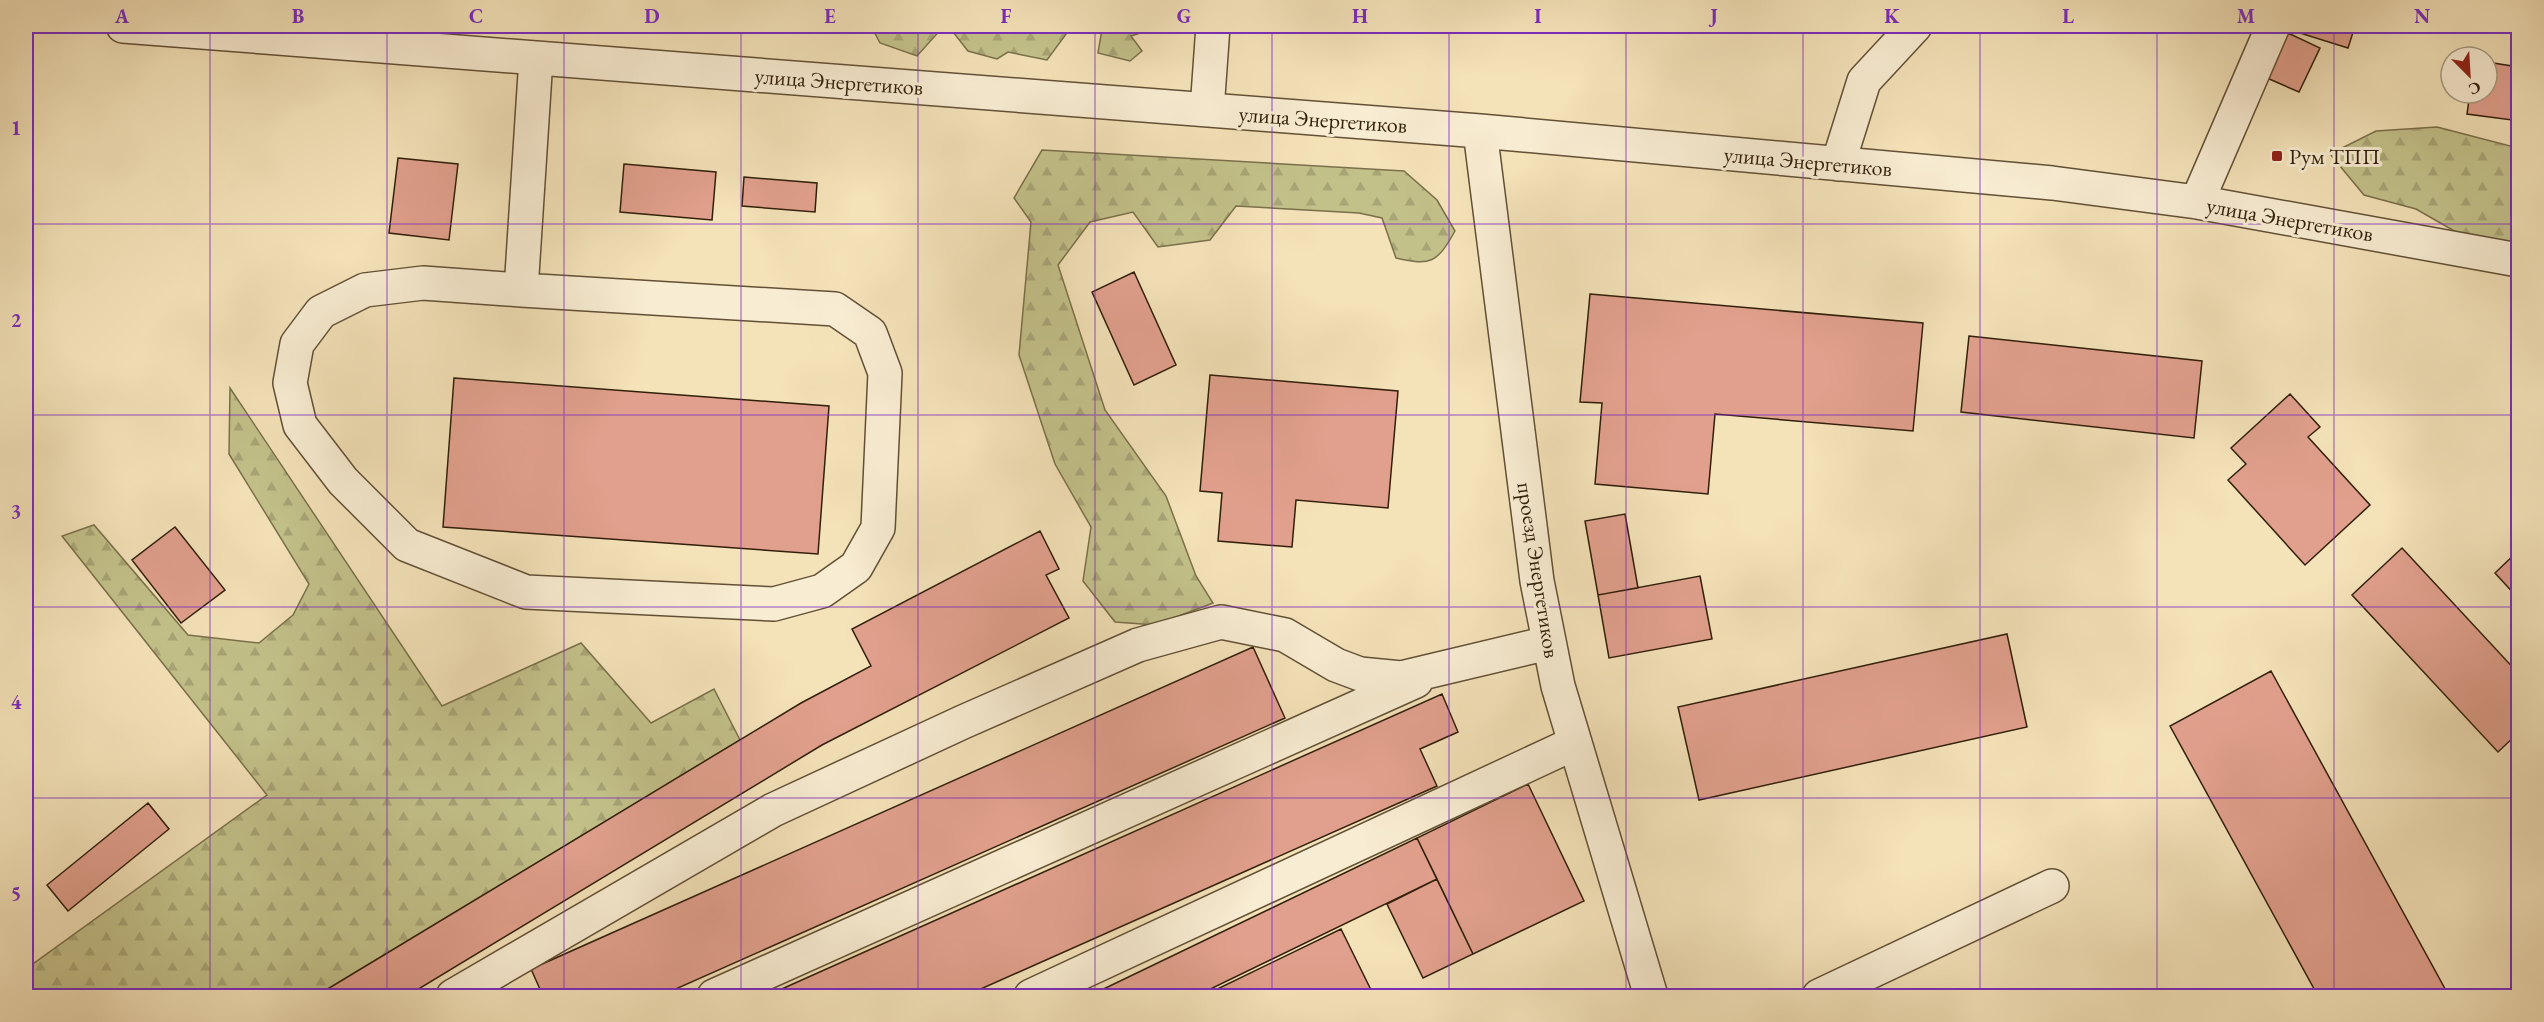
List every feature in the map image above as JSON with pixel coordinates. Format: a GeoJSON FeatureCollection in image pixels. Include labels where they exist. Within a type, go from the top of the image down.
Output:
{"type":"FeatureCollection","features":[{"type":"Feature","properties":{"kind":"street","name":"улица Энергетиков"},"geometry":{"type":"LineString","coordinates":[[123,26],[1480,131],[2052,183],[2197,202],[2518,260]]}},
{"type":"Feature","properties":{"kind":"street"},"geometry":{"type":"LineString","coordinates":[[1207,110],[1213,26]]}},
{"type":"Feature","properties":{"kind":"street"},"geometry":{"type":"LineString","coordinates":[[1839,164],[1864,81],[1915,26]]}},
{"type":"Feature","properties":{"kind":"street"},"geometry":{"type":"LineString","coordinates":[[2197,202],[2272,26]]}},
{"type":"Feature","properties":{"kind":"street"},"geometry":{"type":"LineString","coordinates":[[521,290],[536,58]]}},
{"type":"Feature","properties":{"kind":"street","name":"проезд Энергетиков"},"geometry":{"type":"LineString","coordinates":[[1480,131],[1537,581],[1548,642],[1575,743],[1651,996]]}},
{"type":"Feature","properties":{"kind":"street"},"geometry":{"type":"LineString","coordinates":[[423,283],[521,290],[835,309],[870,333],[885,373],[878,528],[856,567],[822,591],[774,604],[550,594],[526,592],[407,545],[343,481],[300,425],[290,383],[297,344],[321,312],[365,290],[423,283]]}},
{"type":"Feature","properties":{"kind":"street"},"geometry":{"type":"LineString","coordinates":[[453,996],[773,810],[963,722],[1138,645],[1221,622],[1285,635],[1336,665],[1360,674],[1401,678],[1548,642]]}},
{"type":"Feature","properties":{"kind":"street"},"geometry":{"type":"LineString","coordinates":[[714,996],[1440,669]]}},
{"type":"Feature","properties":{"kind":"street"},"geometry":{"type":"LineString","coordinates":[[1031,996],[1575,743]]}},
{"type":"Feature","properties":{"kind":"street"},"geometry":{"type":"LineString","coordinates":[[1819,996],[2052,886]]}},
{"type":"Feature","properties":{"kind":"green space"},"geometry":{"type":"Polygon","coordinates":[[[871,26],[944,26],[917,56],[880,43],[871,26]]]}},
{"type":"Feature","properties":{"kind":"green space"},"geometry":{"type":"Polygon","coordinates":[[[974,26],[1049,26],[1057,30],[1072,26],[1047,60],[1008,52],[997,59],[968,51],[953,32],[974,26]]]}},
{"type":"Feature","properties":{"kind":"green space"},"geometry":{"type":"Polygon","coordinates":[[[1113,26],[1152,26],[1153,29],[1131,36],[1142,51],[1130,61],[1098,53],[1102,29],[1113,26]]]}},
{"type":"Feature","properties":{"kind":"green space"},"geometry":{"type":"Polygon","coordinates":[[[2437,127],[2518,148],[2518,246],[2470,240],[2416,209],[2364,195],[2330,154],[2376,131],[2437,127]]]}},
{"type":"Feature","properties":{"kind":"green space"},"geometry":{"type":"Polygon","coordinates":[[[1042,150],[1404,171],[1437,200],[1455,231],[1438,256],[1432,260],[1417,262],[1396,258],[1382,218],[1359,213],[1236,206],[1210,240],[1158,247],[1133,212],[1090,222],[1058,265],[1105,410],[1166,496],[1196,576],[1213,603],[1155,625],[1115,622],[1083,581],[1091,527],[1055,464],[1019,355],[1031,222],[1014,198],[1042,150]]]}},
{"type":"Feature","properties":{"kind":"green space"},"geometry":{"type":"Polygon","coordinates":[[[230,388],[442,706],[581,643],[651,723],[714,689],[740,740],[316,996],[26,996],[26,969],[267,795],[62,536],[94,525],[188,635],[259,643],[293,615],[309,584],[229,454],[230,388]]]}},
{"type":"Feature","properties":{"kind":"building"},"geometry":{"type":"Polygon","coordinates":[[[2302,26],[2355,26],[2348,48],[2300,33],[2302,26]]]}},
{"type":"Feature","properties":{"kind":"building"},"geometry":{"type":"Polygon","coordinates":[[[2288,33],[2320,48],[2299,92],[2267,78],[2288,33]]]}},
{"type":"Feature","properties":{"kind":"building"},"geometry":{"type":"Polygon","coordinates":[[[2499,64],[2518,67],[2512,120],[2467,114],[2468,105],[2499,105],[2499,64]]]}},
{"type":"Feature","properties":{"kind":"building"},"geometry":{"type":"Polygon","coordinates":[[[398,158],[458,164],[449,240],[389,233],[398,158]]]}},
{"type":"Feature","properties":{"kind":"building"},"geometry":{"type":"Polygon","coordinates":[[[624,164],[716,172],[712,220],[620,212],[624,164]]]}},
{"type":"Feature","properties":{"kind":"building"},"geometry":{"type":"Polygon","coordinates":[[[744,177],[817,183],[815,212],[742,206],[744,177]]]}},
{"type":"Feature","properties":{"kind":"building"},"geometry":{"type":"Polygon","coordinates":[[[1134,272],[1176,365],[1134,385],[1092,292],[1134,272]]]}},
{"type":"Feature","properties":{"kind":"building"},"geometry":{"type":"Polygon","coordinates":[[[1590,294],[1923,323],[1913,431],[1715,414],[1708,494],[1595,484],[1602,403],[1580,402],[1590,294]]]}},
{"type":"Feature","properties":{"kind":"building"},"geometry":{"type":"Polygon","coordinates":[[[1969,336],[2202,361],[2194,438],[1961,412],[1969,336]]]}},
{"type":"Feature","properties":{"kind":"building"},"geometry":{"type":"Polygon","coordinates":[[[1210,375],[1398,391],[1388,508],[1296,500],[1292,547],[1218,541],[1222,493],[1200,491],[1210,375]]]}},
{"type":"Feature","properties":{"kind":"building"},"geometry":{"type":"Polygon","coordinates":[[[454,378],[829,406],[818,554],[443,527],[454,378]]]}},
{"type":"Feature","properties":{"kind":"building"},"geometry":{"type":"Polygon","coordinates":[[[2290,394],[2320,427],[2308,437],[2370,505],[2305,565],[2228,480],[2246,464],[2231,448],[2290,394]]]}},
{"type":"Feature","properties":{"kind":"building"},"geometry":{"type":"Polygon","coordinates":[[[1625,514],[1638,588],[1598,595],[1585,521],[1625,514]]]}},
{"type":"Feature","properties":{"kind":"building"},"geometry":{"type":"Polygon","coordinates":[[[175,527],[225,590],[181,623],[132,560],[175,527]]]}},
{"type":"Feature","properties":{"kind":"building"},"geometry":{"type":"Polygon","coordinates":[[[1040,531],[1059,569],[1046,575],[1069,618],[822,745],[407,996],[316,996],[801,703],[871,666],[852,629],[1040,531]]]}},
{"type":"Feature","properties":{"kind":"building"},"geometry":{"type":"Polygon","coordinates":[[[2402,548],[2518,673],[2518,733],[2498,752],[2352,595],[2402,548]]]}},
{"type":"Feature","properties":{"kind":"building"},"geometry":{"type":"Polygon","coordinates":[[[2518,551],[2518,598],[2495,573],[2518,551]]]}},
{"type":"Feature","properties":{"kind":"building"},"geometry":{"type":"Polygon","coordinates":[[[1700,576],[1712,639],[1609,658],[1598,595],[1700,576]]]}},
{"type":"Feature","properties":{"kind":"building"},"geometry":{"type":"Polygon","coordinates":[[[2007,634],[2027,727],[1699,800],[1678,707],[2007,634]]]}},
{"type":"Feature","properties":{"kind":"building"},"geometry":{"type":"Polygon","coordinates":[[[1253,647],[1285,718],[660,996],[543,996],[531,969],[1253,647]]]}},
{"type":"Feature","properties":{"kind":"building"},"geometry":{"type":"Polygon","coordinates":[[[2271,671],[2449,996],[2318,996],[2170,726],[2271,671]]]}},
{"type":"Feature","properties":{"kind":"building"},"geometry":{"type":"Polygon","coordinates":[[[1442,694],[1458,732],[1420,749],[1437,786],[965,996],[766,996],[1442,694]]]}},
{"type":"Feature","properties":{"kind":"building"},"geometry":{"type":"Polygon","coordinates":[[[1528,784],[1584,901],[1473,954],[1417,838],[1528,784]]]}},
{"type":"Feature","properties":{"kind":"building"},"geometry":{"type":"Polygon","coordinates":[[[148,803],[169,829],[68,911],[47,885],[148,803]]]}},
{"type":"Feature","properties":{"kind":"building"},"geometry":{"type":"Polygon","coordinates":[[[1417,838],[1437,879],[1196,996],[1089,996],[1417,838]]]}},
{"type":"Feature","properties":{"kind":"building"},"geometry":{"type":"Polygon","coordinates":[[[1437,879],[1473,954],[1423,978],[1387,904],[1437,879]]]}},
{"type":"Feature","properties":{"kind":"building"},"geometry":{"type":"Polygon","coordinates":[[[1341,929],[1374,996],[1203,996],[1341,929]]]}},
{"type":"Feature","properties":{"kind":"place","name":"Рум ТПП"},"geometry":{"type":"Point","coordinates":[2277,156]}}]}
